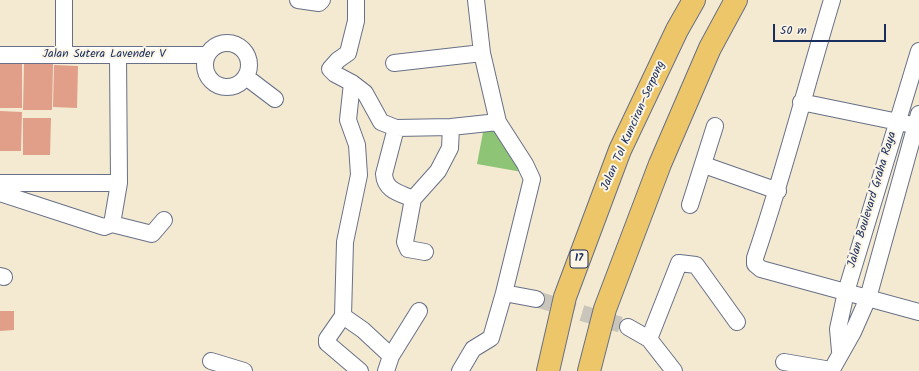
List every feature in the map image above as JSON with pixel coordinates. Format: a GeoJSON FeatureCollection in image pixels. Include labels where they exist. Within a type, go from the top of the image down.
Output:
{"type":"FeatureCollection","features":[{"type":"Feature","properties":{"kind":"highway","name":"Jalan Tol Kunciran–Serpong"},"geometry":{"type":"LineString","coordinates":[[548,371],[565,297],[620,150],[677,30],[694,0]]}},
{"type":"Feature","properties":{"kind":"highway"},"geometry":{"type":"LineString","coordinates":[[589,371],[604,308],[660,164],[710,48],[736,0]]}},
{"type":"Feature","properties":{"kind":"street"},"geometry":{"type":"LineString","coordinates":[[64,0],[64,55]]}},
{"type":"Feature","properties":{"kind":"street"},"geometry":{"type":"LineString","coordinates":[[298,0],[319,3],[322,0]]}},
{"type":"Feature","properties":{"kind":"street"},"geometry":{"type":"LineString","coordinates":[[356,0],[356,21],[348,53],[338,60],[330,69],[335,74],[352,83],[366,93],[381,122],[396,128],[451,127],[498,122]]}},
{"type":"Feature","properties":{"kind":"street"},"geometry":{"type":"LineString","coordinates":[[460,371],[473,349],[491,338],[504,293],[532,179],[498,122],[482,53],[476,0]]}},
{"type":"Feature","properties":{"kind":"street"},"geometry":{"type":"LineString","coordinates":[[832,0],[801,102],[778,191],[755,258],[757,267],[919,312]]}},
{"type":"Feature","properties":{"kind":"street"},"geometry":{"type":"LineString","coordinates":[[229,43],[238,46],[245,52],[249,60],[249,69],[246,77],[241,83],[233,87],[216,85],[206,72],[205,63],[207,55],[213,48],[220,44],[229,43]]}},
{"type":"Feature","properties":{"kind":"street","name":"Jalan Boulevard Graha Raya"},"geometry":{"type":"LineString","coordinates":[[840,352],[838,330],[846,292],[919,50]]}},
{"type":"Feature","properties":{"kind":"street"},"geometry":{"type":"LineString","coordinates":[[394,63],[482,53]]}},
{"type":"Feature","properties":{"kind":"street","name":"Jalan Sutera Lavender V"},"geometry":{"type":"LineString","coordinates":[[0,55],[207,55]]}},
{"type":"Feature","properties":{"kind":"street"},"geometry":{"type":"LineString","coordinates":[[112,224],[119,183],[118,55]]}},
{"type":"Feature","properties":{"kind":"street"},"geometry":{"type":"LineString","coordinates":[[246,77],[275,99]]}},
{"type":"Feature","properties":{"kind":"street"},"geometry":{"type":"LineString","coordinates":[[352,83],[348,120],[358,145],[360,175],[346,242],[343,316],[327,339],[327,343],[360,371]]}},
{"type":"Feature","properties":{"kind":"street"},"geometry":{"type":"LineString","coordinates":[[801,102],[897,121],[918,122]]}},
{"type":"Feature","properties":{"kind":"street","name":"Jalan Boulevard Graha Raya"},"geometry":{"type":"LineString","coordinates":[[831,370],[840,352],[853,332],[868,298],[918,122]]}},
{"type":"Feature","properties":{"kind":"street"},"geometry":{"type":"LineString","coordinates":[[690,205],[704,165],[715,126]]}},
{"type":"Feature","properties":{"kind":"street"},"geometry":{"type":"LineString","coordinates":[[426,252],[408,249],[405,245],[414,199],[438,171],[450,148],[451,127]]}},
{"type":"Feature","properties":{"kind":"street"},"geometry":{"type":"LineString","coordinates":[[396,128],[384,174],[384,182],[388,188],[414,199]]}},
{"type":"Feature","properties":{"kind":"street"},"geometry":{"type":"LineString","coordinates":[[704,165],[778,191]]}},
{"type":"Feature","properties":{"kind":"street"},"geometry":{"type":"LineString","coordinates":[[0,184],[119,183]]}},
{"type":"Feature","properties":{"kind":"street"},"geometry":{"type":"LineString","coordinates":[[0,193],[104,227],[112,224],[152,234],[164,220]]}},
{"type":"Feature","properties":{"kind":"street"},"geometry":{"type":"LineString","coordinates":[[649,339],[679,262],[696,265],[737,322]]}},
{"type":"Feature","properties":{"kind":"street"},"geometry":{"type":"LineString","coordinates":[[504,293],[536,298]]}},
{"type":"Feature","properties":{"kind":"street"},"geometry":{"type":"LineString","coordinates":[[343,316],[363,330],[388,364],[419,311]]}},
{"type":"Feature","properties":{"kind":"street"},"geometry":{"type":"LineString","coordinates":[[628,328],[649,339],[674,371]]}},
{"type":"Feature","properties":{"kind":"street"},"geometry":{"type":"LineString","coordinates":[[211,361],[244,371]]}},
{"type":"Feature","properties":{"kind":"street"},"geometry":{"type":"LineString","coordinates":[[784,362],[831,370]]}},
{"type":"Feature","properties":{"kind":"green space"},"geometry":{"type":"Polygon","coordinates":[[[495,126],[522,172],[477,164],[484,127],[495,126]]]}},
{"type":"Feature","properties":{"kind":"building"},"geometry":{"type":"Polygon","coordinates":[[[0,64],[22,64],[22,108],[0,108],[0,64]]]}},
{"type":"Feature","properties":{"kind":"building"},"geometry":{"type":"Polygon","coordinates":[[[24,64],[53,64],[52,110],[23,110],[24,64]]]}},
{"type":"Feature","properties":{"kind":"building"},"geometry":{"type":"Polygon","coordinates":[[[54,65],[78,66],[77,108],[53,107],[54,65]]]}},
{"type":"Feature","properties":{"kind":"building"},"geometry":{"type":"Polygon","coordinates":[[[0,111],[22,112],[21,151],[0,151],[0,111]]]}},
{"type":"Feature","properties":{"kind":"building"},"geometry":{"type":"Polygon","coordinates":[[[23,118],[51,118],[50,155],[23,155],[23,118]]]}},
{"type":"Feature","properties":{"kind":"building"},"geometry":{"type":"Polygon","coordinates":[[[0,311],[14,311],[14,330],[0,331],[0,311]]]}},
{"type":"Feature","properties":{"kind":"tunnel"},"geometry":{"type":"LineString","coordinates":[[536,299],[628,327]]}}]}
